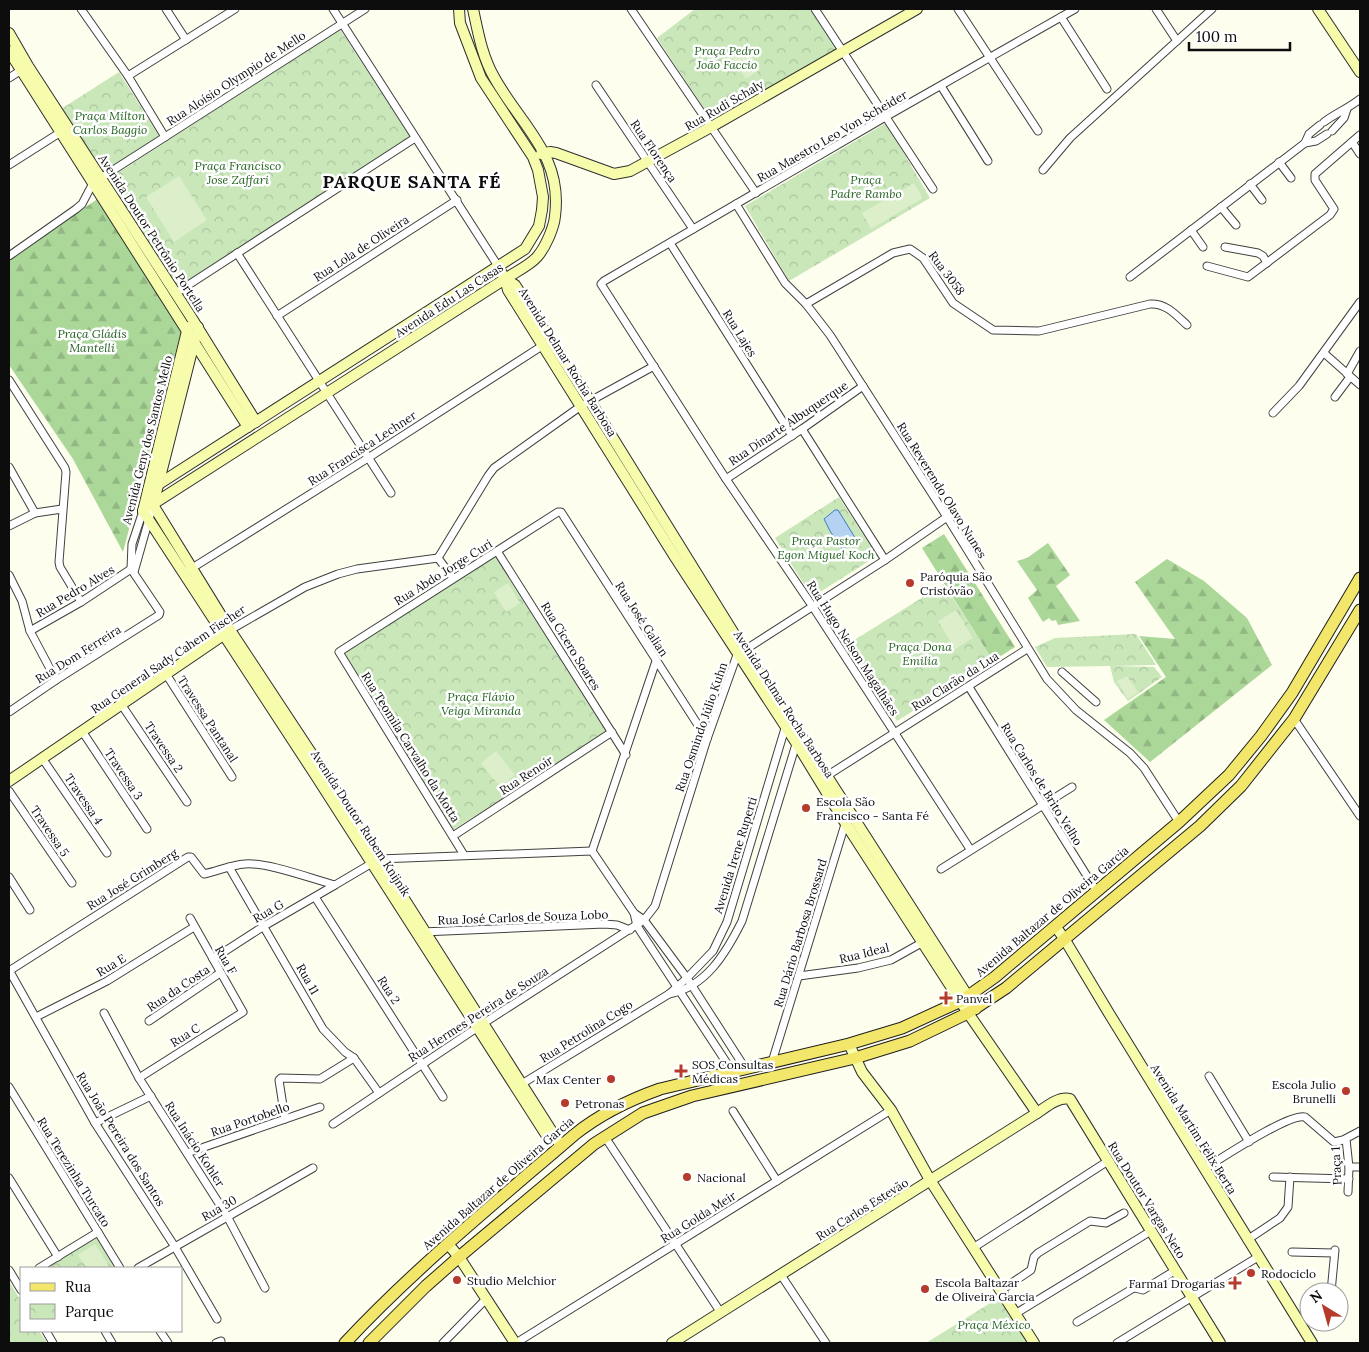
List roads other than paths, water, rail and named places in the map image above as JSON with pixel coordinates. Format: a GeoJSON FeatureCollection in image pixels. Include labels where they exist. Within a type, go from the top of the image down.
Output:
{"type":"FeatureCollection","features":[{"type":"Feature","properties":{"kind":"main road","name":"Avenida Baltazar de Oliveira Garcia"},"geometry":{"type":"LineString","coordinates":[[345,1343],[384,1303],[448,1244],[559,1148],[602,1115],[639,1096],[684,1082],[849,1044],[902,1028],[964,999],[995,977],[1179,822],[1229,775],[1292,694],[1360,578]]}},
{"type":"Feature","properties":{"kind":"main road"},"geometry":{"type":"LineString","coordinates":[[369,1343],[458,1257],[594,1144],[644,1113],[692,1096],[855,1058],[910,1041],[972,1011],[1006,988],[1200,826],[1242,786],[1294,719],[1360,610]]}},
{"type":"Feature","properties":{"kind":"street"},"geometry":{"type":"LineString","coordinates":[[81,9],[128,76],[165,137]]}},
{"type":"Feature","properties":{"kind":"street"},"geometry":{"type":"LineString","coordinates":[[166,9],[186,40]]}},
{"type":"Feature","properties":{"kind":"street"},"geometry":{"type":"LineString","coordinates":[[128,76],[234,9]]}},
{"type":"Feature","properties":{"kind":"street"},"geometry":{"type":"LineString","coordinates":[[333,9],[498,266]]}},
{"type":"Feature","properties":{"kind":"street","name":"Rua Aloísio Olympio de Mello"},"geometry":{"type":"LineString","coordinates":[[98,181],[365,9]]}},
{"type":"Feature","properties":{"kind":"street","name":"Avenida Edu Las Casas"},"geometry":{"type":"LineString","coordinates":[[148,491],[525,249],[539,226],[543,197],[538,170],[533,157],[490,93],[476,65],[460,23],[458,9]]}},
{"type":"Feature","properties":{"kind":"street","name":"Avenida Edu Las Casas"},"geometry":{"type":"LineString","coordinates":[[146,514],[153,504],[537,257],[554,228],[557,200],[556,186],[545,153],[500,88],[487,62],[479,41],[472,9]]}},
{"type":"Feature","properties":{"kind":"street"},"geometry":{"type":"LineString","coordinates":[[631,9],[756,193]]}},
{"type":"Feature","properties":{"kind":"street"},"geometry":{"type":"LineString","coordinates":[[815,9],[887,116],[933,189]]}},
{"type":"Feature","properties":{"kind":"street","name":"Rua Rudi Schaly"},"geometry":{"type":"LineString","coordinates":[[533,157],[545,153],[556,153],[614,174],[630,171],[711,128],[916,9]]}},
{"type":"Feature","properties":{"kind":"street"},"geometry":{"type":"LineString","coordinates":[[958,9],[1038,131]]}},
{"type":"Feature","properties":{"kind":"street","name":"Rua Maestro Leo Von Scheider"},"geometry":{"type":"LineString","coordinates":[[602,284],[604,281],[887,116],[1076,9]]}},
{"type":"Feature","properties":{"kind":"street"},"geometry":{"type":"LineString","coordinates":[[1156,9],[1177,41]]}},
{"type":"Feature","properties":{"kind":"street"},"geometry":{"type":"LineString","coordinates":[[1043,170],[1070,138],[1212,9]]}},
{"type":"Feature","properties":{"kind":"street"},"geometry":{"type":"LineString","coordinates":[[1318,9],[1360,72]]}},
{"type":"Feature","properties":{"kind":"street"},"geometry":{"type":"LineString","coordinates":[[1061,17],[1107,89]]}},
{"type":"Feature","properties":{"kind":"street","name":"Avenida Doutor Petrônio Portella"},"geometry":{"type":"LineString","coordinates":[[9,32],[24,69]]}},
{"type":"Feature","properties":{"kind":"street","name":"Avenida Doutor Petrônio Portella"},"geometry":{"type":"LineString","coordinates":[[9,51],[24,69],[98,181],[193,328],[252,424]]}},
{"type":"Feature","properties":{"kind":"street"},"geometry":{"type":"LineString","coordinates":[[476,65],[487,62]]}},
{"type":"Feature","properties":{"kind":"street"},"geometry":{"type":"LineString","coordinates":[[9,78],[24,69]]}},
{"type":"Feature","properties":{"kind":"street","name":"Rua Florença"},"geometry":{"type":"LineString","coordinates":[[596,85],[694,229]]}},
{"type":"Feature","properties":{"kind":"street"},"geometry":{"type":"LineString","coordinates":[[941,86],[988,160]]}},
{"type":"Feature","properties":{"kind":"street"},"geometry":{"type":"LineString","coordinates":[[1130,277],[1305,142],[1309,134],[1322,123],[1337,112],[1347,109],[1360,99]]}},
{"type":"Feature","properties":{"kind":"street"},"geometry":{"type":"LineString","coordinates":[[1305,142],[1316,142],[1329,133],[1344,118],[1347,109]]}},
{"type":"Feature","properties":{"kind":"street"},"geometry":{"type":"LineString","coordinates":[[9,165],[64,130]]}},
{"type":"Feature","properties":{"kind":"street"},"geometry":{"type":"LineString","coordinates":[[1207,266],[1248,277],[1333,212],[1334,209],[1315,180],[1315,174],[1360,135]]}},
{"type":"Feature","properties":{"kind":"street"},"geometry":{"type":"LineString","coordinates":[[176,293],[415,138]]}},
{"type":"Feature","properties":{"kind":"street"},"geometry":{"type":"LineString","coordinates":[[1352,142],[1360,154]]}},
{"type":"Feature","properties":{"kind":"street"},"geometry":{"type":"LineString","coordinates":[[1280,162],[1291,178]]}},
{"type":"Feature","properties":{"kind":"street"},"geometry":{"type":"LineString","coordinates":[[9,256],[82,204],[98,181]]}},
{"type":"Feature","properties":{"kind":"street","name":"Avenida Doutor Petrônio Portella"},"geometry":{"type":"LineString","coordinates":[[98,181],[176,293],[191,317],[193,328]]}},
{"type":"Feature","properties":{"kind":"street"},"geometry":{"type":"LineString","coordinates":[[1250,184],[1262,200]]}},
{"type":"Feature","properties":{"kind":"street","name":"Rua Lola de Oliveira"},"geometry":{"type":"LineString","coordinates":[[277,316],[457,200]]}},
{"type":"Feature","properties":{"kind":"street","name":"Rua Reverendo Olavo Nunes"},"geometry":{"type":"LineString","coordinates":[[736,204],[785,283],[806,304],[830,335],[947,517],[1047,678],[1076,710],[1130,753],[1144,768],[1179,822]]}},
{"type":"Feature","properties":{"kind":"street"},"geometry":{"type":"LineString","coordinates":[[1221,207],[1236,226]]}},
{"type":"Feature","properties":{"kind":"street"},"geometry":{"type":"LineString","coordinates":[[1191,230],[1203,247]]}},
{"type":"Feature","properties":{"kind":"street","name":"Rua Lajes"},"geometry":{"type":"LineString","coordinates":[[670,243],[792,436]]}},
{"type":"Feature","properties":{"kind":"street"},"geometry":{"type":"LineString","coordinates":[[1225,248],[1258,252],[1264,256],[1267,263]]}},
{"type":"Feature","properties":{"kind":"street","name":"Rua 3058"},"geometry":{"type":"LineString","coordinates":[[806,304],[892,253],[910,249],[923,258],[952,303],[993,330],[1039,331],[1150,304],[1166,307],[1187,325]]}},
{"type":"Feature","properties":{"kind":"street"},"geometry":{"type":"LineString","coordinates":[[237,253],[391,493]]}},
{"type":"Feature","properties":{"kind":"street","name":"Avenida Delmar Rocha Barbosa"},"geometry":{"type":"LineString","coordinates":[[498,266],[508,290],[547,343],[741,653],[785,727],[798,739]]}},
{"type":"Feature","properties":{"kind":"street","name":"Rua Hugo Nelson Magalhães"},"geometry":{"type":"LineString","coordinates":[[602,284],[726,478],[813,606],[970,849]]}},
{"type":"Feature","properties":{"kind":"street"},"geometry":{"type":"LineString","coordinates":[[1273,413],[1299,386],[1360,302]]}},
{"type":"Feature","properties":{"kind":"street","name":"Avenida Geny dos Santos Mello"},"geometry":{"type":"LineString","coordinates":[[153,504],[194,340],[193,328]]}},
{"type":"Feature","properties":{"kind":"street","name":"Avenida Geny dos Santos Mello"},"geometry":{"type":"LineString","coordinates":[[132,570],[132,544],[146,514],[148,491],[193,328]]}},
{"type":"Feature","properties":{"kind":"street"},"geometry":{"type":"LineString","coordinates":[[194,340],[252,424]]}},
{"type":"Feature","properties":{"kind":"street","name":"Rua Francisca Lechner"},"geometry":{"type":"LineString","coordinates":[[188,571],[547,343]]}},
{"type":"Feature","properties":{"kind":"street"},"geometry":{"type":"LineString","coordinates":[[1335,397],[1349,375],[1360,351]]}},
{"type":"Feature","properties":{"kind":"street"},"geometry":{"type":"LineString","coordinates":[[1324,353],[1360,385]]}},
{"type":"Feature","properties":{"kind":"street"},"geometry":{"type":"LineString","coordinates":[[453,578],[438,558],[494,468],[585,403],[654,366]]}},
{"type":"Feature","properties":{"kind":"street"},"geometry":{"type":"LineString","coordinates":[[9,380],[65,468],[60,567],[81,602]]}},
{"type":"Feature","properties":{"kind":"street","name":"Rua Dinarte Albuquerque"},"geometry":{"type":"LineString","coordinates":[[726,478],[792,436],[863,386]]}},
{"type":"Feature","properties":{"kind":"street"},"geometry":{"type":"LineString","coordinates":[[802,429],[885,560]]}},
{"type":"Feature","properties":{"kind":"street"},"geometry":{"type":"LineString","coordinates":[[9,467],[35,513]]}},
{"type":"Feature","properties":{"kind":"street","name":"Avenida Doutor Rubem Knijnik"},"geometry":{"type":"LineString","coordinates":[[153,504],[188,571]]}},
{"type":"Feature","properties":{"kind":"street"},"geometry":{"type":"LineString","coordinates":[[9,526],[35,513],[62,509]]}},
{"type":"Feature","properties":{"kind":"street","name":"Rua Abdo Jorge Curi"},"geometry":{"type":"LineString","coordinates":[[339,652],[560,511]]}},
{"type":"Feature","properties":{"kind":"street","name":"Rua José Galian"},"geometry":{"type":"LineString","coordinates":[[560,511],[707,739]]}},
{"type":"Feature","properties":{"kind":"street","name":"Avenida Doutor Rubem Knijnik"},"geometry":{"type":"LineString","coordinates":[[146,514],[188,571],[559,1148]]}},
{"type":"Feature","properties":{"kind":"street"},"geometry":{"type":"LineString","coordinates":[[741,653],[885,560],[947,517]]}},
{"type":"Feature","properties":{"kind":"street","name":"Rua Cícero Soares"},"geometry":{"type":"LineString","coordinates":[[497,551],[626,754]]}},
{"type":"Feature","properties":{"kind":"street","name":"Rua General Sady Cahem Fischer"},"geometry":{"type":"LineString","coordinates":[[9,781],[227,632],[305,587],[357,569],[438,558]]}},
{"type":"Feature","properties":{"kind":"street","name":"Rua Pedro Alves"},"geometry":{"type":"LineString","coordinates":[[30,631],[132,570]]}},
{"type":"Feature","properties":{"kind":"street","name":"Rua Dom Ferreira"},"geometry":{"type":"LineString","coordinates":[[9,712],[159,615],[160,612],[132,570]]}},
{"type":"Feature","properties":{"kind":"street"},"geometry":{"type":"LineString","coordinates":[[9,575],[22,601],[30,631],[56,680]]}},
{"type":"Feature","properties":{"kind":"street","name":"Rua Clarão da Lua"},"geometry":{"type":"LineString","coordinates":[[823,779],[1028,649]]}},
{"type":"Feature","properties":{"kind":"street","name":"Rua Teomila Carvalho da Motta"},"geometry":{"type":"LineString","coordinates":[[339,652],[464,855]]}},
{"type":"Feature","properties":{"kind":"street","name":"Avenida Delmar Rocha Barbosa"},"geometry":{"type":"LineString","coordinates":[[741,653],[787,715],[798,739],[823,779],[846,824],[927,940]]}},
{"type":"Feature","properties":{"kind":"street","name":"Rua Osmindo Júlio Kuhn"},"geometry":{"type":"LineString","coordinates":[[633,928],[644,920],[655,906],[707,739],[741,653]]}},
{"type":"Feature","properties":{"kind":"street"},"geometry":{"type":"LineString","coordinates":[[592,851],[656,661]]}},
{"type":"Feature","properties":{"kind":"street"},"geometry":{"type":"LineString","coordinates":[[1062,672],[1096,702]]}},
{"type":"Feature","properties":{"kind":"street","name":"Travessa Pantanal"},"geometry":{"type":"LineString","coordinates":[[166,674],[232,776]]}},
{"type":"Feature","properties":{"kind":"street","name":"Rua Carlos de Brito Velho"},"geometry":{"type":"LineString","coordinates":[[968,687],[1097,892]]}},
{"type":"Feature","properties":{"kind":"street","name":"Travessa 2"},"geometry":{"type":"LineString","coordinates":[[121,704],[187,802]]}},
{"type":"Feature","properties":{"kind":"street","name":"Avenida Irene Ruperti"},"geometry":{"type":"LineString","coordinates":[[679,989],[713,951],[727,922],[766,794],[787,715]]}},
{"type":"Feature","properties":{"kind":"street"},"geometry":{"type":"LineString","coordinates":[[1294,719],[1360,816]]}},
{"type":"Feature","properties":{"kind":"street","name":"Travessa 3"},"geometry":{"type":"LineString","coordinates":[[82,731],[147,829]]}},
{"type":"Feature","properties":{"kind":"street","name":"Rua Renoir"},"geometry":{"type":"LineString","coordinates":[[452,836],[612,732]]}},
{"type":"Feature","properties":{"kind":"street","name":"Avenida Irene Ruperti"},"geometry":{"type":"LineString","coordinates":[[679,989],[692,985],[717,964],[725,954],[742,922],[798,739]]}},
{"type":"Feature","properties":{"kind":"street","name":"Travessa 4"},"geometry":{"type":"LineString","coordinates":[[42,758],[107,853]]}},
{"type":"Feature","properties":{"kind":"street","name":"Avenida Delmar Rocha Barbosa"},"geometry":{"type":"LineString","coordinates":[[823,779],[849,811],[927,940],[1037,1113]]}},
{"type":"Feature","properties":{"kind":"street"},"geometry":{"type":"LineString","coordinates":[[941,869],[970,849],[1072,787]]}},
{"type":"Feature","properties":{"kind":"street","name":"Travessa 5"},"geometry":{"type":"LineString","coordinates":[[9,791],[72,883]]}},
{"type":"Feature","properties":{"kind":"street"},"geometry":{"type":"LineString","coordinates":[[766,794],[779,798]]}},
{"type":"Feature","properties":{"kind":"street","name":"Rua Dário Barbosa Brossard"},"geometry":{"type":"LineString","coordinates":[[772,1062],[849,811]]}},
{"type":"Feature","properties":{"kind":"street"},"geometry":{"type":"LineString","coordinates":[[335,885],[376,861],[464,855],[592,851]]}},
{"type":"Feature","properties":{"kind":"street"},"geometry":{"type":"LineString","coordinates":[[592,851],[634,913],[644,920],[688,978],[745,1068]]}},
{"type":"Feature","properties":{"kind":"street","name":"Rua José Grimberg"},"geometry":{"type":"LineString","coordinates":[[9,971],[186,857],[191,857],[204,874],[247,864],[264,866],[335,885]]}},
{"type":"Feature","properties":{"kind":"street","name":"Rua 11"},"geometry":{"type":"LineString","coordinates":[[229,867],[323,1029],[344,1052],[354,1058],[379,1093]]}},
{"type":"Feature","properties":{"kind":"street"},"geometry":{"type":"LineString","coordinates":[[9,878],[30,910]]}},
{"type":"Feature","properties":{"kind":"street","name":"Rua G"},"geometry":{"type":"LineString","coordinates":[[213,959],[264,926],[335,885]]}},
{"type":"Feature","properties":{"kind":"street"},"geometry":{"type":"LineString","coordinates":[[738,887],[751,892]]}},
{"type":"Feature","properties":{"kind":"street","name":"Rua 2"},"geometry":{"type":"LineString","coordinates":[[315,897],[443,1097]]}},
{"type":"Feature","properties":{"kind":"street"},"geometry":{"type":"LineString","coordinates":[[634,913],[633,928],[679,989],[732,1071]]}},
{"type":"Feature","properties":{"kind":"street","name":"Rua F"},"geometry":{"type":"LineString","coordinates":[[190,918],[243,1012]]}},
{"type":"Feature","properties":{"kind":"street","name":"Rua José Carlos de Souza Lobo"},"geometry":{"type":"LineString","coordinates":[[421,932],[604,924],[633,928]]}},
{"type":"Feature","properties":{"kind":"street","name":"Rua E"},"geometry":{"type":"LineString","coordinates":[[36,1017],[107,982],[194,927]]}},
{"type":"Feature","properties":{"kind":"street","name":"Avenida Martim Félix Berta"},"geometry":{"type":"LineString","coordinates":[[1056,927],[1247,1240],[1299,1314]]}},
{"type":"Feature","properties":{"kind":"street","name":"Rua Hermes Pereira de Souza"},"geometry":{"type":"LineString","coordinates":[[333,1124],[481,1025],[633,928]]}},
{"type":"Feature","properties":{"kind":"street","name":"Rua Ideal"},"geometry":{"type":"LineString","coordinates":[[799,976],[858,968],[892,960],[927,940]]}},
{"type":"Feature","properties":{"kind":"street","name":"Rua João Pereira dos Santos"},"geometry":{"type":"LineString","coordinates":[[9,971],[95,1123],[175,1247],[217,1319]]}},
{"type":"Feature","properties":{"kind":"street","name":"Rua da Costa"},"geometry":{"type":"LineString","coordinates":[[149,1021],[220,973]]}},
{"type":"Feature","properties":{"kind":"street","name":"Rua Petrolina Cogo"},"geometry":{"type":"LineString","coordinates":[[519,1086],[679,989]]}},
{"type":"Feature","properties":{"kind":"street","name":"Rua C"},"geometry":{"type":"LineString","coordinates":[[139,1078],[243,1012]]}},
{"type":"Feature","properties":{"kind":"street","name":"Rua Inácio Kohler"},"geometry":{"type":"LineString","coordinates":[[104,1013],[139,1078],[227,1216],[265,1288]]}},
{"type":"Feature","properties":{"kind":"street"},"geometry":{"type":"LineString","coordinates":[[849,1044],[862,1072],[891,1110],[930,1180],[1034,1343]]}},
{"type":"Feature","properties":{"kind":"street"},"geometry":{"type":"LineString","coordinates":[[285,1119],[279,1080],[281,1078],[320,1079],[354,1058]]}},
{"type":"Feature","properties":{"kind":"street"},"geometry":{"type":"LineString","coordinates":[[1209,1076],[1249,1142]]}},
{"type":"Feature","properties":{"kind":"street","name":"Rua Terezinha Turcato"},"geometry":{"type":"LineString","coordinates":[[9,1087],[119,1267]]}},
{"type":"Feature","properties":{"kind":"street"},"geometry":{"type":"LineString","coordinates":[[95,1123],[150,1096]]}},
{"type":"Feature","properties":{"kind":"street","name":"Rua Carlos Estevão"},"geometry":{"type":"LineString","coordinates":[[672,1343],[721,1314],[1037,1113],[1060,1099],[1066,1098]]}},
{"type":"Feature","properties":{"kind":"street","name":"Rua Doutor Vargas Neto"},"geometry":{"type":"LineString","coordinates":[[1066,1098],[1070,1099],[1220,1343]]}},
{"type":"Feature","properties":{"kind":"street","name":"Rua Portobello"},"geometry":{"type":"LineString","coordinates":[[187,1153],[320,1107]]}},
{"type":"Feature","properties":{"kind":"street","name":"Rua Golda Meir"},"geometry":{"type":"LineString","coordinates":[[516,1343],[891,1110]]}},
{"type":"Feature","properties":{"kind":"street"},"geometry":{"type":"LineString","coordinates":[[733,1111],[777,1181]]}},
{"type":"Feature","properties":{"kind":"street"},"geometry":{"type":"LineString","coordinates":[[1204,1169],[1283,1122],[1302,1116],[1334,1142],[1346,1139],[1360,1131]]}},
{"type":"Feature","properties":{"kind":"street"},"geometry":{"type":"LineString","coordinates":[[605,1137],[721,1314]]}},
{"type":"Feature","properties":{"kind":"street","name":"Praça 1"},"geometry":{"type":"LineString","coordinates":[[1346,1139],[1349,1167],[1348,1192]]}},
{"type":"Feature","properties":{"kind":"street"},"geometry":{"type":"LineString","coordinates":[[972,1248],[1108,1161]]}},
{"type":"Feature","properties":{"kind":"street"},"geometry":{"type":"LineString","coordinates":[[1349,1167],[1360,1168]]}},
{"type":"Feature","properties":{"kind":"street","name":"Rua 30"},"geometry":{"type":"LineString","coordinates":[[140,1267],[313,1168]]}},
{"type":"Feature","properties":{"kind":"street"},"geometry":{"type":"LineString","coordinates":[[1273,1176],[1349,1179]]}},
{"type":"Feature","properties":{"kind":"street"},"geometry":{"type":"LineString","coordinates":[[1247,1240],[1280,1218],[1288,1208],[1290,1177]]}},
{"type":"Feature","properties":{"kind":"street"},"geometry":{"type":"LineString","coordinates":[[9,1178],[58,1257]]}},
{"type":"Feature","properties":{"kind":"street"},"geometry":{"type":"LineString","coordinates":[[1000,1291],[1031,1270],[1034,1257],[1038,1253],[1090,1221],[1106,1224],[1124,1213]]}},
{"type":"Feature","properties":{"kind":"street"},"geometry":{"type":"LineString","coordinates":[[1015,1314],[1151,1231]]}},
{"type":"Feature","properties":{"kind":"street"},"geometry":{"type":"LineString","coordinates":[[42,1267],[98,1232]]}},
{"type":"Feature","properties":{"kind":"street"},"geometry":{"type":"LineString","coordinates":[[448,1244],[516,1343]]}},
{"type":"Feature","properties":{"kind":"street"},"geometry":{"type":"LineString","coordinates":[[1292,1252],[1335,1252],[1332,1282]]}},
{"type":"Feature","properties":{"kind":"street"},"geometry":{"type":"LineString","coordinates":[[1117,1343],[1258,1257]]}},
{"type":"Feature","properties":{"kind":"street"},"geometry":{"type":"LineString","coordinates":[[9,1270],[19,1281]]}},
{"type":"Feature","properties":{"kind":"street"},"geometry":{"type":"LineString","coordinates":[[1077,1322],[1132,1289],[1143,1290],[1176,1270]]}},
{"type":"Feature","properties":{"kind":"street"},"geometry":{"type":"LineString","coordinates":[[781,1275],[826,1343]]}},
{"type":"Feature","properties":{"kind":"street"},"geometry":{"type":"LineString","coordinates":[[442,1343],[486,1299]]}},
{"type":"Feature","properties":{"kind":"street"},"geometry":{"type":"LineString","coordinates":[[47,1332],[53,1343]]}},
{"type":"Feature","properties":{"kind":"street"},"geometry":{"type":"LineString","coordinates":[[106,1332],[112,1343]]}},
{"type":"Feature","properties":{"kind":"street"},"geometry":{"type":"LineString","coordinates":[[161,1332],[168,1343]]}},
{"type":"Feature","properties":{"kind":"water"},"geometry":{"type":"Polygon","coordinates":[[[835,510],[838,510],[856,541],[842,549],[824,519],[835,510]]]}},
{"type":"Feature","properties":{"kind":"place","name":"Paróquia São Cristóvão"},"geometry":{"type":"Point","coordinates":[910,583]}},
{"type":"Feature","properties":{"kind":"place","name":"Escola São Francisco - Santa Fé"},"geometry":{"type":"Point","coordinates":[806,808]}},
{"type":"Feature","properties":{"kind":"place","name":"Panvel"},"geometry":{"type":"Point","coordinates":[946,998]}},
{"type":"Feature","properties":{"kind":"place","name":"SOS Consultas Médicas"},"geometry":{"type":"Point","coordinates":[681,1071]}},
{"type":"Feature","properties":{"kind":"place","name":"Max Center"},"geometry":{"type":"Point","coordinates":[611,1079]}},
{"type":"Feature","properties":{"kind":"place","name":"Escola Julio Brunelli"},"geometry":{"type":"Point","coordinates":[1346,1091]}},
{"type":"Feature","properties":{"kind":"place","name":"Petronas"},"geometry":{"type":"Point","coordinates":[565,1103]}},
{"type":"Feature","properties":{"kind":"place","name":"Nacional"},"geometry":{"type":"Point","coordinates":[687,1177]}},
{"type":"Feature","properties":{"kind":"place","name":"Rodociclo"},"geometry":{"type":"Point","coordinates":[1251,1273]}},
{"type":"Feature","properties":{"kind":"place","name":"Studio Melchior"},"geometry":{"type":"Point","coordinates":[457,1280]}},
{"type":"Feature","properties":{"kind":"place","name":"Farma1 Drogarias"},"geometry":{"type":"Point","coordinates":[1235,1283]}},
{"type":"Feature","properties":{"kind":"place","name":"Escola Baltazar de Oliveira Garcia"},"geometry":{"type":"Point","coordinates":[925,1289]}},
{"type":"Feature","properties":{"kind":"district","name":"PARQUE SANTA FÉ"},"geometry":{"type":"Point","coordinates":[412,181]}},
{"type":"Feature","properties":{"kind":"park label","name":"Praça Pedro João Faccio"},"geometry":{"type":"Point","coordinates":[727,57]}},
{"type":"Feature","properties":{"kind":"park label","name":"Praça Milton Carlos Baggio"},"geometry":{"type":"Point","coordinates":[110,122]}},
{"type":"Feature","properties":{"kind":"park label","name":"Praça Francisco Jose Zaffari"},"geometry":{"type":"Point","coordinates":[238,172]}},
{"type":"Feature","properties":{"kind":"park label","name":"Praça Padre Rambo"},"geometry":{"type":"Point","coordinates":[866,186]}},
{"type":"Feature","properties":{"kind":"park label","name":"Praça Gládis Mantelli"},"geometry":{"type":"Point","coordinates":[92,340]}},
{"type":"Feature","properties":{"kind":"park label","name":"Praça Pastor Egon Miguel Koch"},"geometry":{"type":"Point","coordinates":[826,547]}},
{"type":"Feature","properties":{"kind":"park label","name":"Praça Dona Emilia"},"geometry":{"type":"Point","coordinates":[920,653]}},
{"type":"Feature","properties":{"kind":"park label","name":"Praça Flávio Veiga Miranda"},"geometry":{"type":"Point","coordinates":[481,703]}},
{"type":"Feature","properties":{"kind":"park label","name":"Praça México"},"geometry":{"type":"Point","coordinates":[994,1324]}}]}
